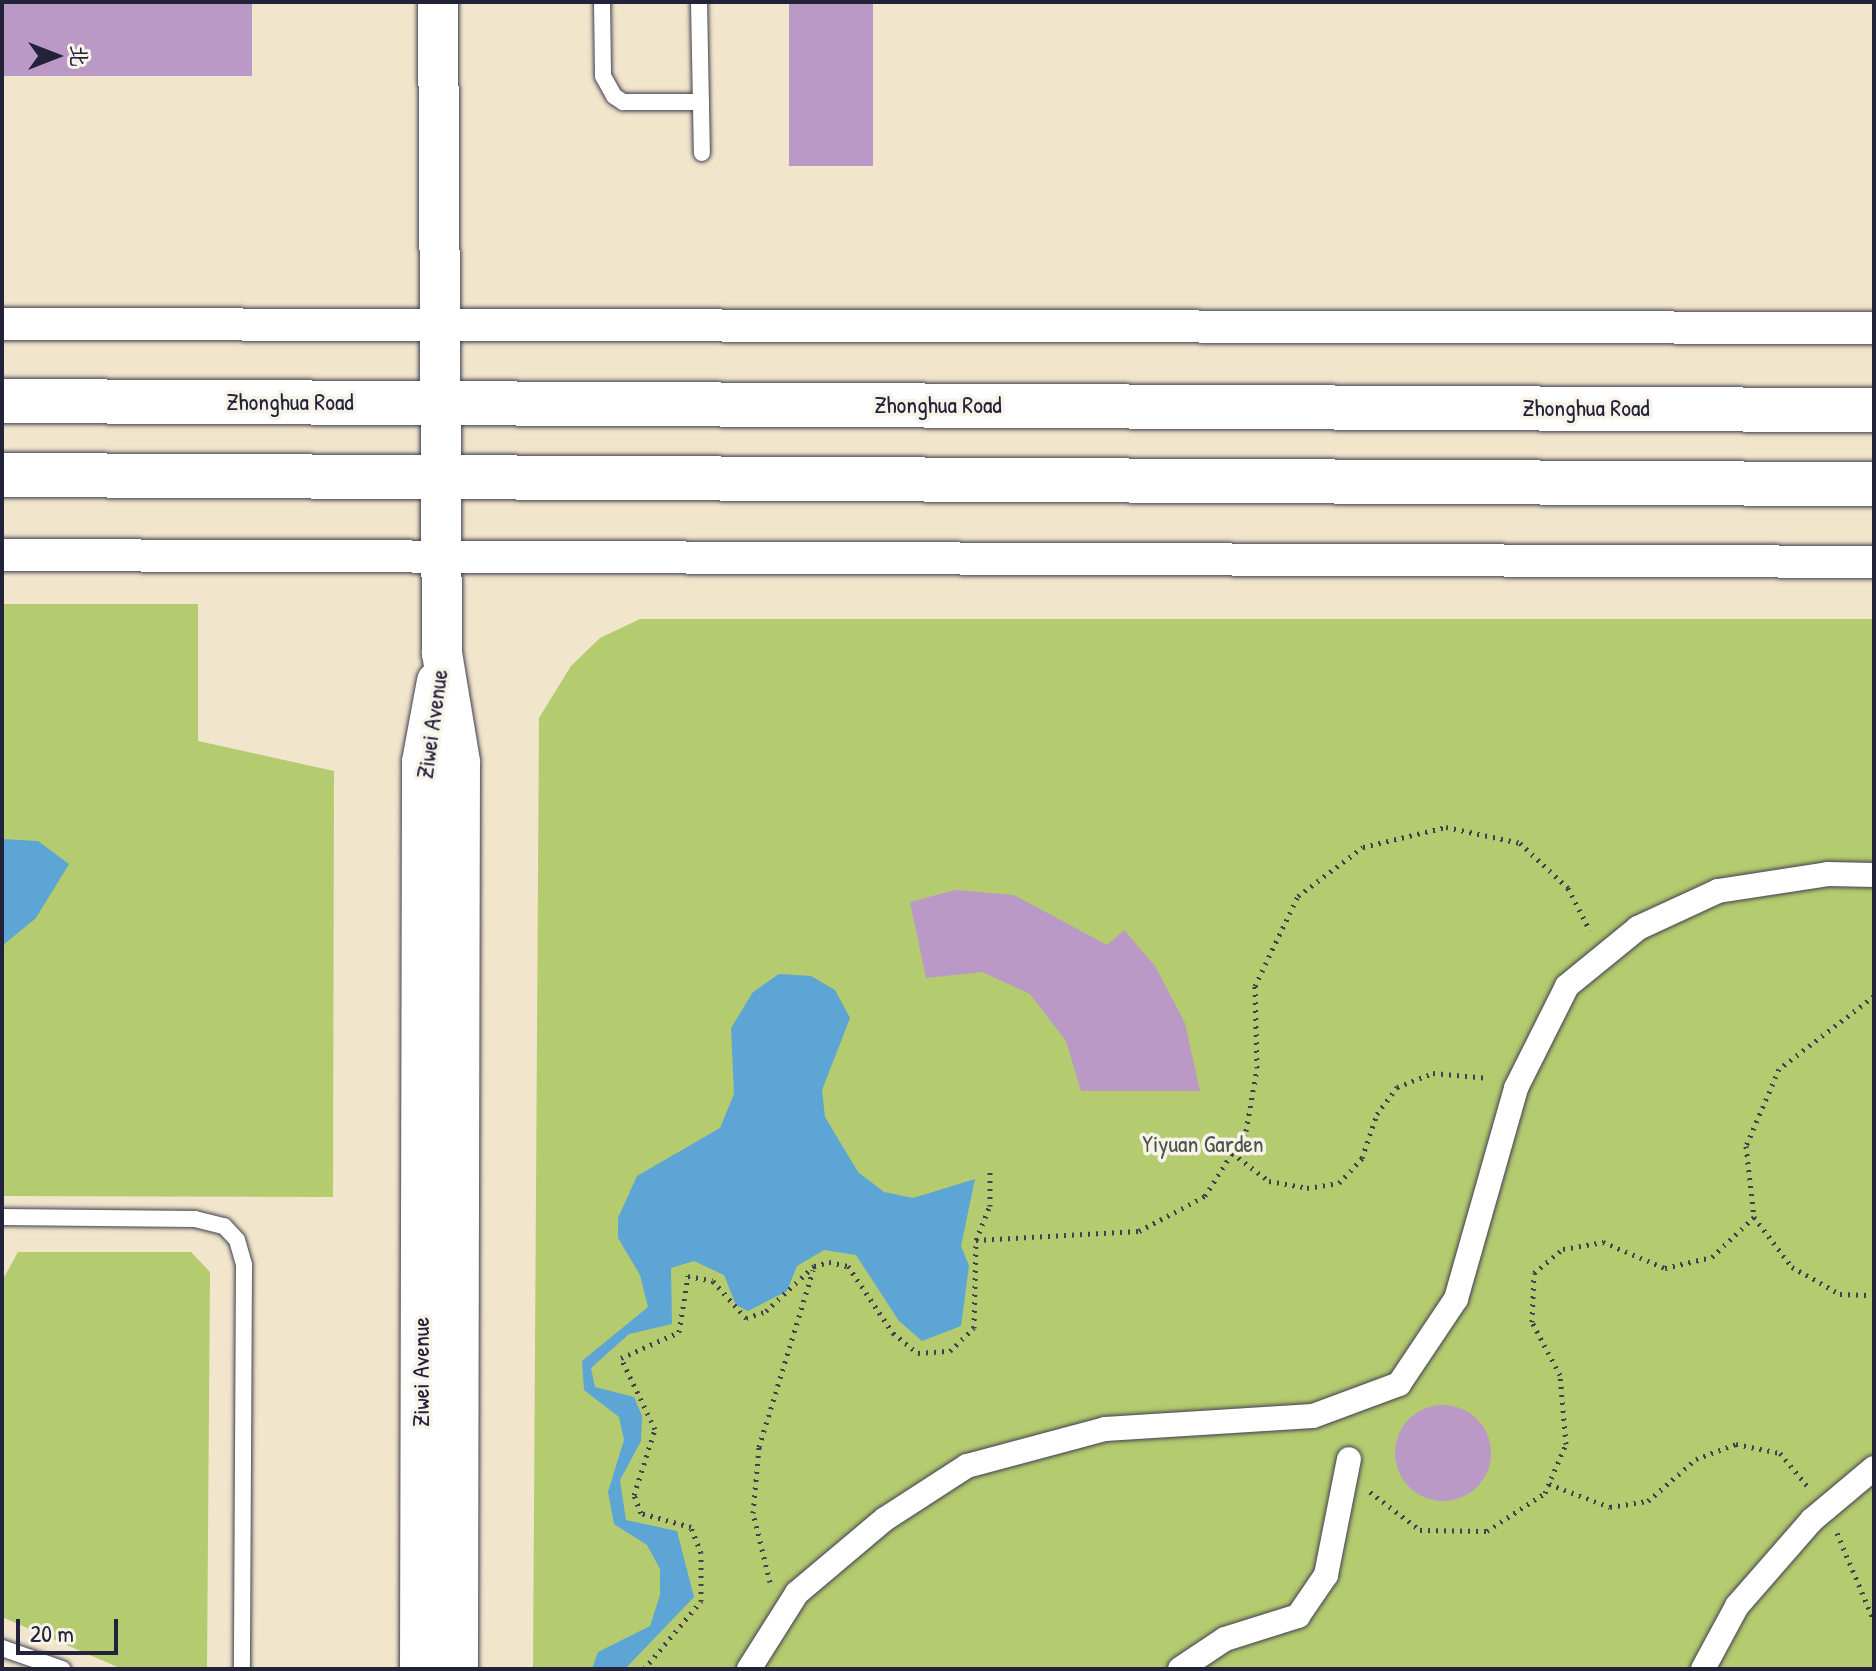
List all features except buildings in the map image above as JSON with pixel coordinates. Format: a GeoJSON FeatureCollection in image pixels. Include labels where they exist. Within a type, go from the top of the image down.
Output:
{"type":"FeatureCollection","features":[{"type":"Feature","properties":{"kind":"highway","name":"Zhonghua Road"},"geometry":{"type":"LineString","coordinates":[[2,401],[1874,410]]}},
{"type":"Feature","properties":{"kind":"highway"},"geometry":{"type":"LineString","coordinates":[[2,475],[1874,484]]}},
{"type":"Feature","properties":{"kind":"street"},"geometry":{"type":"LineString","coordinates":[[438,2],[442,653]]}},
{"type":"Feature","properties":{"kind":"street"},"geometry":{"type":"LineString","coordinates":[[2,324],[1874,328]]}},
{"type":"Feature","properties":{"kind":"street"},"geometry":{"type":"LineString","coordinates":[[2,555],[1874,562]]}},
{"type":"Feature","properties":{"kind":"street","name":"Ziwei Avenue"},"geometry":{"type":"LineString","coordinates":[[420,1669],[422,762],[442,653]]}},
{"type":"Feature","properties":{"kind":"street","name":"Ziwei Avenue"},"geometry":{"type":"LineString","coordinates":[[442,653],[460,762],[458,1669]]}},
{"type":"Feature","properties":{"kind":"street"},"geometry":{"type":"LineString","coordinates":[[749,1669],[797,1593],[885,1519],[967,1466],[1105,1429],[1313,1416],[1399,1384],[1456,1299],[1516,1088],[1567,986],[1638,928],[1718,891],[1828,874],[1874,875]]}},
{"type":"Feature","properties":{"kind":"street"},"geometry":{"type":"LineString","coordinates":[[1180,1669],[1225,1639],[1298,1616],[1326,1575],[1349,1459]]}},
{"type":"Feature","properties":{"kind":"street"},"geometry":{"type":"LineString","coordinates":[[1703,1669],[1737,1606],[1826,1508],[1874,1468]]}},
{"type":"Feature","properties":{"kind":"lane"},"geometry":{"type":"LineString","coordinates":[[602,2],[603,76],[614,96],[623,102],[701,102]]}},
{"type":"Feature","properties":{"kind":"lane"},"geometry":{"type":"LineString","coordinates":[[699,2],[702,153]]}},
{"type":"Feature","properties":{"kind":"lane"},"geometry":{"type":"LineString","coordinates":[[2,1217],[195,1219],[224,1226],[237,1240],[244,1265],[242,1669]]}},
{"type":"Feature","properties":{"kind":"lane"},"geometry":{"type":"LineString","coordinates":[[2,1648],[62,1669]]}},
{"type":"Feature","properties":{"kind":"path"},"geometry":{"type":"LineString","coordinates":[[976,1240],[1139,1231],[1205,1196],[1246,1131],[1257,1068],[1255,986],[1298,896],[1363,847],[1446,827],[1520,843],[1568,888],[1603,957]]}},
{"type":"Feature","properties":{"kind":"path"},"geometry":{"type":"LineString","coordinates":[[1874,996],[1779,1069],[1746,1146],[1754,1217],[1792,1267],[1840,1294],[1874,1295]]}},
{"type":"Feature","properties":{"kind":"path"},"geometry":{"type":"LineString","coordinates":[[1232,1153],[1269,1181],[1307,1188],[1339,1183],[1362,1158],[1377,1114],[1397,1087],[1433,1073],[1481,1075],[1516,1088]]}},
{"type":"Feature","properties":{"kind":"path"},"geometry":{"type":"LineString","coordinates":[[814,1266],[848,1266],[893,1333],[918,1353],[950,1351],[974,1328],[976,1240],[990,1206],[990,1172]]}},
{"type":"Feature","properties":{"kind":"path"},"geometry":{"type":"LineString","coordinates":[[1349,1459],[1366,1489],[1420,1530],[1487,1531],[1549,1484],[1566,1444],[1560,1375],[1532,1322],[1534,1273],[1563,1249],[1603,1242],[1665,1268],[1712,1257],[1754,1217]]}},
{"type":"Feature","properties":{"kind":"path"},"geometry":{"type":"LineString","coordinates":[[783,1615],[753,1513],[759,1447],[782,1352],[814,1266]]}},
{"type":"Feature","properties":{"kind":"path"},"geometry":{"type":"LineString","coordinates":[[644,1669],[701,1601],[701,1553],[691,1527],[641,1513],[634,1495],[655,1429],[621,1358],[679,1332],[688,1276],[713,1281],[746,1318],[793,1293],[814,1266]]}},
{"type":"Feature","properties":{"kind":"path"},"geometry":{"type":"LineString","coordinates":[[1549,1484],[1610,1507],[1648,1501],[1696,1459],[1736,1444],[1780,1453],[1826,1508],[1874,1621]]}},
{"type":"Feature","properties":{"kind":"green space"},"geometry":{"type":"Polygon","coordinates":[[[2,604],[198,604],[198,741],[334,771],[333,1197],[2,1196],[2,604]]]}},
{"type":"Feature","properties":{"kind":"green space","name":"Yiyuan Garden"},"geometry":{"type":"Polygon","coordinates":[[[640,619],[1874,619],[1874,1669],[533,1669],[539,718],[571,666],[600,638],[640,619]]]}},
{"type":"Feature","properties":{"kind":"green space"},"geometry":{"type":"Polygon","coordinates":[[[18,1252],[191,1252],[210,1272],[207,1669],[122,1669],[2,1617],[2,1281],[18,1252]]]}},
{"type":"Feature","properties":{"kind":"water"},"geometry":{"type":"Polygon","coordinates":[[[2,839],[38,841],[69,864],[36,918],[2,946],[2,839]]]}},
{"type":"Feature","properties":{"kind":"water"},"geometry":{"type":"Polygon","coordinates":[[[779,974],[811,976],[835,990],[850,1018],[822,1090],[825,1117],[858,1172],[884,1192],[913,1198],[975,1179],[961,1246],[969,1266],[961,1326],[922,1341],[899,1321],[856,1255],[824,1250],[797,1266],[787,1291],[748,1311],[736,1305],[724,1275],[694,1261],[671,1268],[672,1324],[629,1334],[591,1368],[595,1387],[634,1397],[642,1416],[641,1441],[620,1480],[626,1520],[677,1531],[694,1597],[625,1669],[592,1669],[598,1652],[650,1626],[660,1595],[660,1569],[647,1545],[614,1524],[608,1492],[624,1440],[619,1417],[584,1390],[582,1361],[648,1307],[640,1275],[618,1238],[618,1218],[637,1176],[720,1128],[734,1094],[731,1028],[753,992],[779,974]]]}}]}
